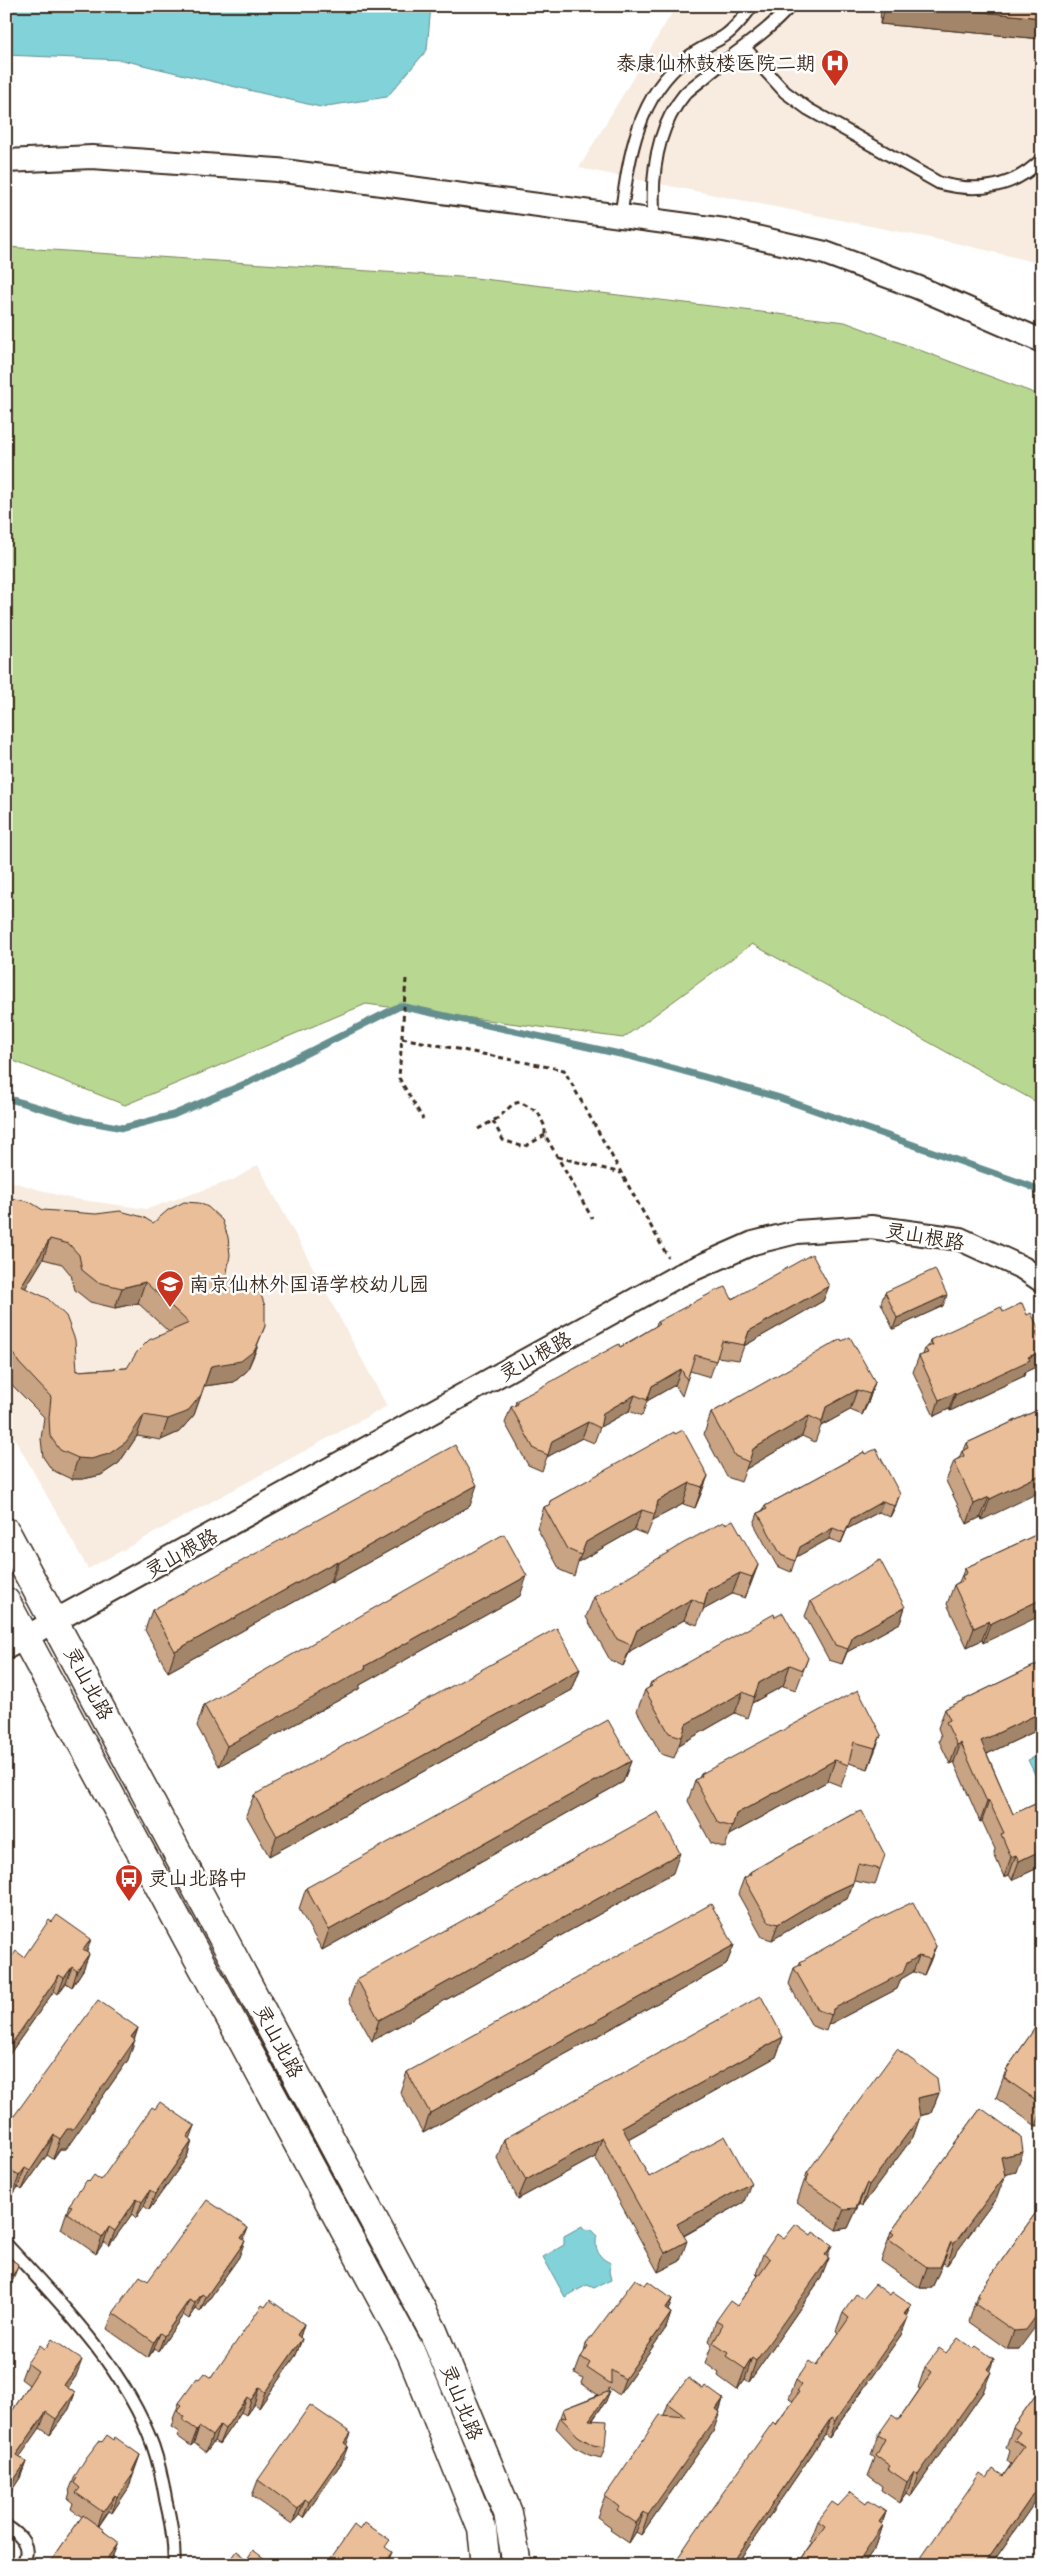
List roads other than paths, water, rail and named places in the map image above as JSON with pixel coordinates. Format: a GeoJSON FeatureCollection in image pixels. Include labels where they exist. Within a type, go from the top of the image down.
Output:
{"type":"FeatureCollection","features":[{"type":"Feature","properties":{"kind":"main road","name":"灵山北路"},"geometry":{"type":"LineString","coordinates":[[6,1532],[56,1622],[433,2330],[508,2513],[517,2565]]}},
{"type":"Feature","properties":{"kind":"main road","name":"灵山北路"},"geometry":{"type":"LineString","coordinates":[[6,1602],[16,1643],[411,2353],[482,2529],[486,2565]]}},
{"type":"Feature","properties":{"kind":"street"},"geometry":{"type":"LineString","coordinates":[[6,161],[92,157],[277,170],[725,230],[825,254],[917,287],[1042,340]]}},
{"type":"Feature","properties":{"kind":"street","name":"灵山根路"},"geometry":{"type":"LineString","coordinates":[[16,1643],[678,1276],[753,1244],[798,1232],[871,1227],[960,1238],[1023,1268],[1042,1281]]}},
{"type":"Feature","properties":{"kind":"lane"},"geometry":{"type":"LineString","coordinates":[[621,215],[630,155],[650,99],[672,70],[704,46],[724,36],[752,6]]}},
{"type":"Feature","properties":{"kind":"lane"},"geometry":{"type":"LineString","coordinates":[[654,220],[653,181],[656,161],[664,134],[684,95],[765,31],[790,6]]}},
{"type":"Feature","properties":{"kind":"lane"},"geometry":{"type":"LineString","coordinates":[[744,47],[785,92],[808,109],[939,183],[957,187],[994,186],[1027,172],[1042,159]]}},
{"type":"Feature","properties":{"kind":"lane"},"geometry":{"type":"LineString","coordinates":[[6,2244],[57,2298],[102,2357],[133,2404],[152,2445],[163,2483],[173,2533],[174,2565]]}},
{"type":"Feature","properties":{"kind":"lane"},"geometry":{"type":"LineString","coordinates":[[6,2526],[20,2535],[24,2541],[26,2555],[21,2565]]}},
{"type":"Feature","properties":{"kind":"water"},"geometry":{"type":"Polygon","coordinates":[[[6,6],[431,6],[427,50],[387,97],[320,107],[122,60],[6,55],[6,6]]]}},
{"type":"Feature","properties":{"kind":"water"},"geometry":{"type":"Polygon","coordinates":[[[1042,1754],[1042,1786],[1041,1787],[1028,1760],[1042,1754]]]}},
{"type":"Feature","properties":{"kind":"water"},"geometry":{"type":"Polygon","coordinates":[[[582,2226],[584,2229],[592,2230],[597,2235],[596,2244],[598,2252],[611,2263],[609,2271],[611,2280],[594,2288],[587,2285],[565,2297],[543,2257],[564,2245],[564,2236],[582,2226]]]}},
{"type":"Feature","properties":{"kind":"waterway"},"geometry":{"type":"LineString","coordinates":[[6,1098],[85,1121],[123,1128],[173,1115],[247,1083],[400,1006],[629,1056],[777,1097],[1030,1186],[1042,1193]]}},
{"type":"Feature","properties":{"kind":"place","name":"泰康仙林鼓楼医院二期"},"geometry":{"type":"Point","coordinates":[835,87]}},
{"type":"Feature","properties":{"kind":"place","name":"南京仙林外国语学校幼儿园"},"geometry":{"type":"Point","coordinates":[170,1308]}},
{"type":"Feature","properties":{"kind":"place","name":"灵山北路中"},"geometry":{"type":"Point","coordinates":[129,1902]}}]}
